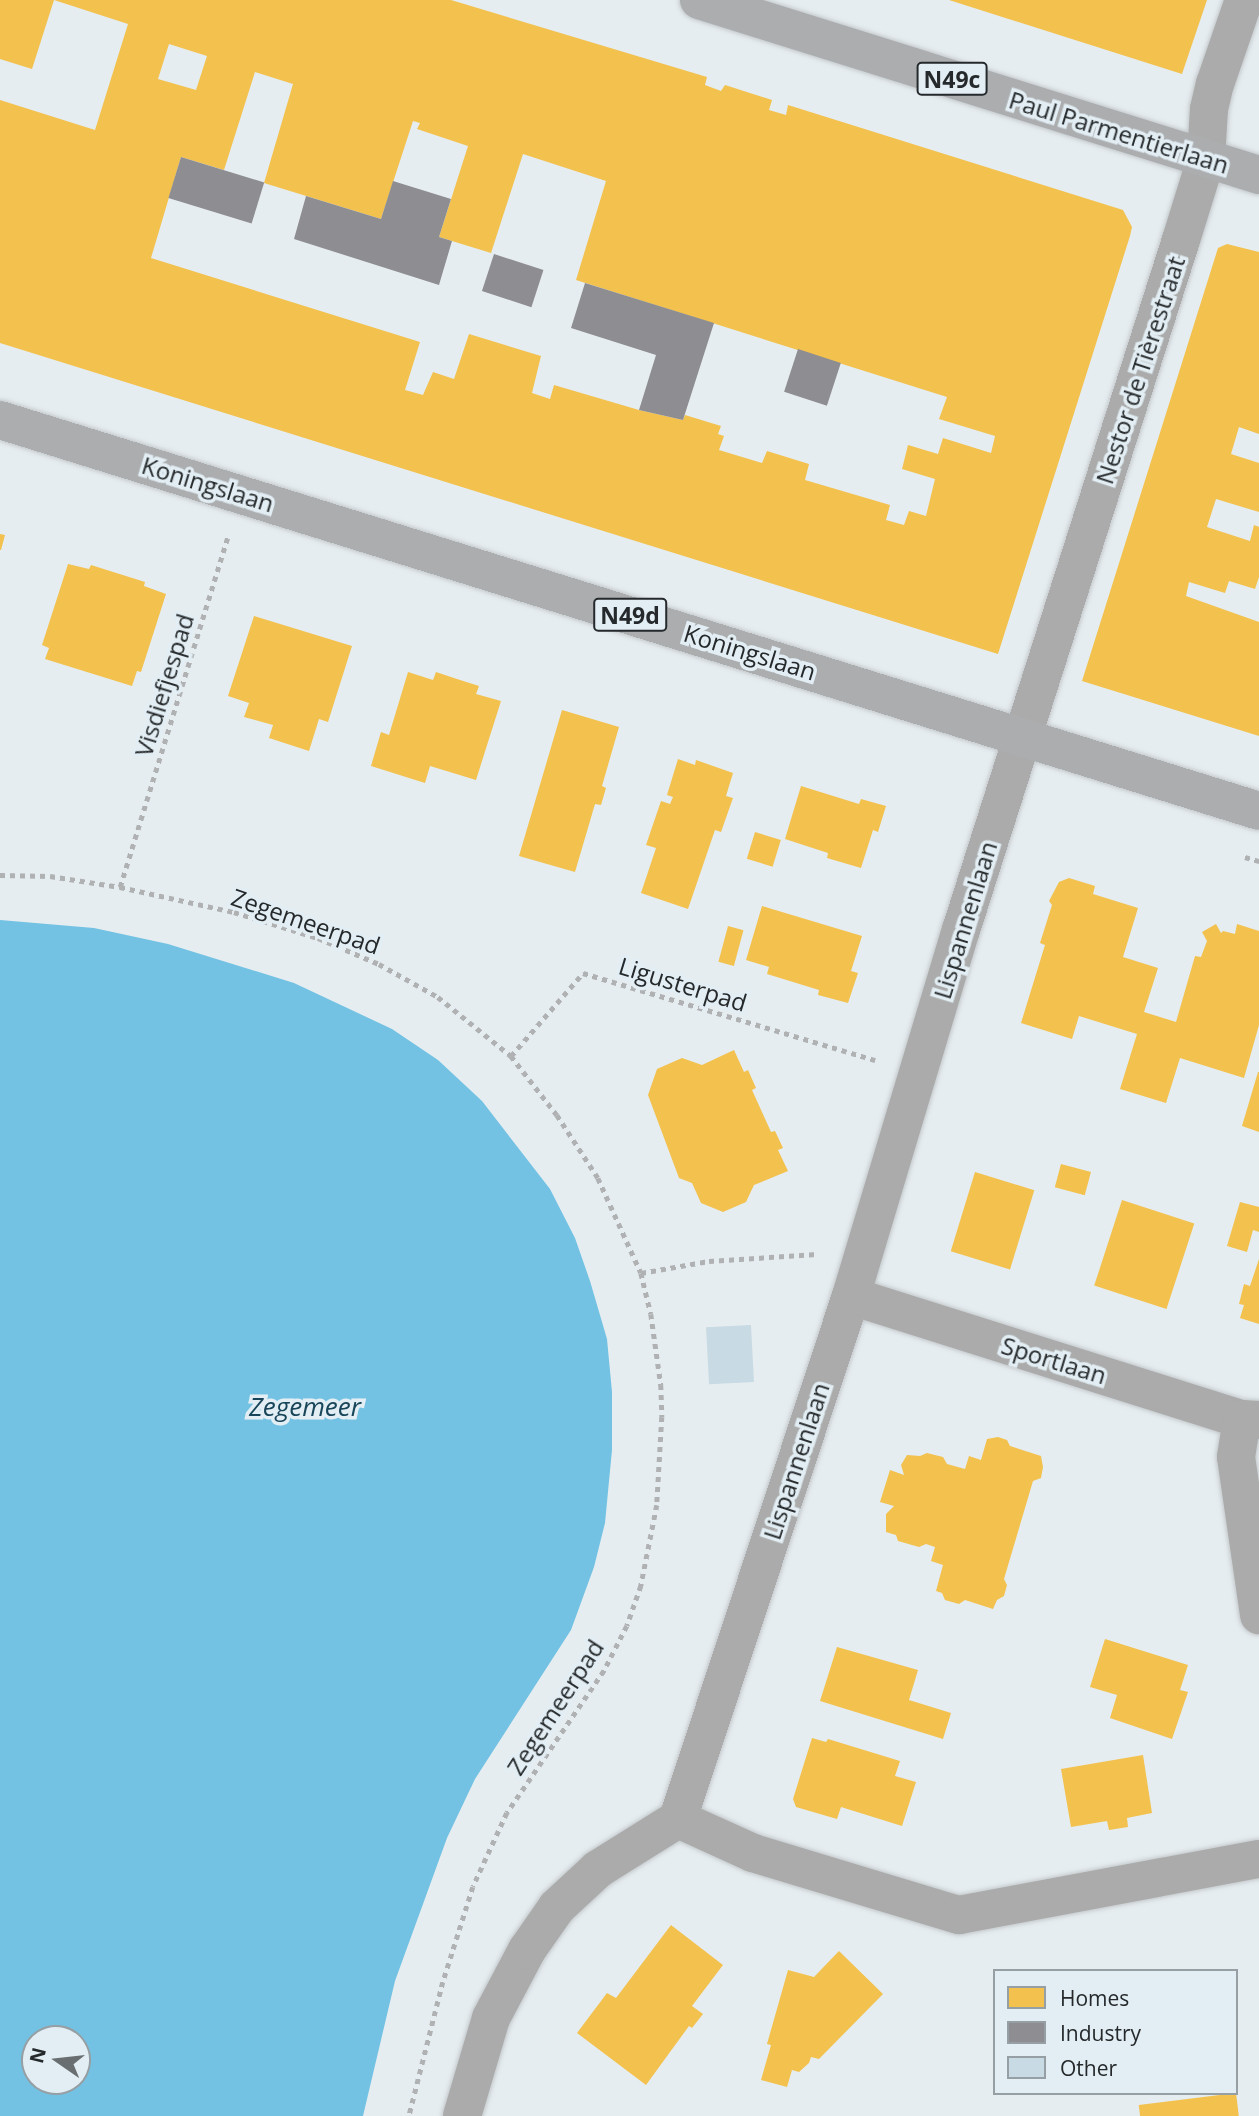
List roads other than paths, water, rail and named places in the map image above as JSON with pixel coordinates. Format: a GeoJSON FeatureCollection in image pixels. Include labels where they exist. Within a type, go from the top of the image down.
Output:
{"type":"FeatureCollection","features":[{"type":"Feature","properties":{"kind":"main road","name":"Paul Parmentierlaan"},"geometry":{"type":"LineString","coordinates":[[699,0],[1259,175]]}},
{"type":"Feature","properties":{"kind":"main road","name":"Koningslaan"},"geometry":{"type":"LineString","coordinates":[[0,419],[1259,811]]}},
{"type":"Feature","properties":{"kind":"street","name":"Nestor de Tièrestraat"},"geometry":{"type":"LineString","coordinates":[[1023,737],[1206,159],[1209,109],[1244,0]]}},
{"type":"Feature","properties":{"kind":"street","name":"Lispannenlaan"},"geometry":{"type":"LineString","coordinates":[[678,1819],[851,1296],[1023,737]]}},
{"type":"Feature","properties":{"kind":"street","name":"Sportlaan"},"geometry":{"type":"LineString","coordinates":[[851,1296],[1251,1420]]}},
{"type":"Feature","properties":{"kind":"street"},"geometry":{"type":"LineString","coordinates":[[1251,1420],[1236,1457],[1259,1615]]}},
{"type":"Feature","properties":{"kind":"street"},"geometry":{"type":"LineString","coordinates":[[462,2116],[491,2018],[527,1950],[556,1907],[598,1869],[678,1819],[753,1853],[959,1915],[1259,1859]]}},
{"type":"Feature","properties":{"kind":"water","name":"Zegemeer"},"geometry":{"type":"Polygon","coordinates":[[[0,920],[94,928],[168,944],[294,983],[392,1029],[438,1060],[482,1101],[550,1189],[575,1238],[590,1281],[607,1339],[612,1392],[612,1450],[605,1523],[594,1567],[571,1630],[475,1779],[447,1838],[395,1981],[363,2116],[0,2116],[0,920]]]}}]}
